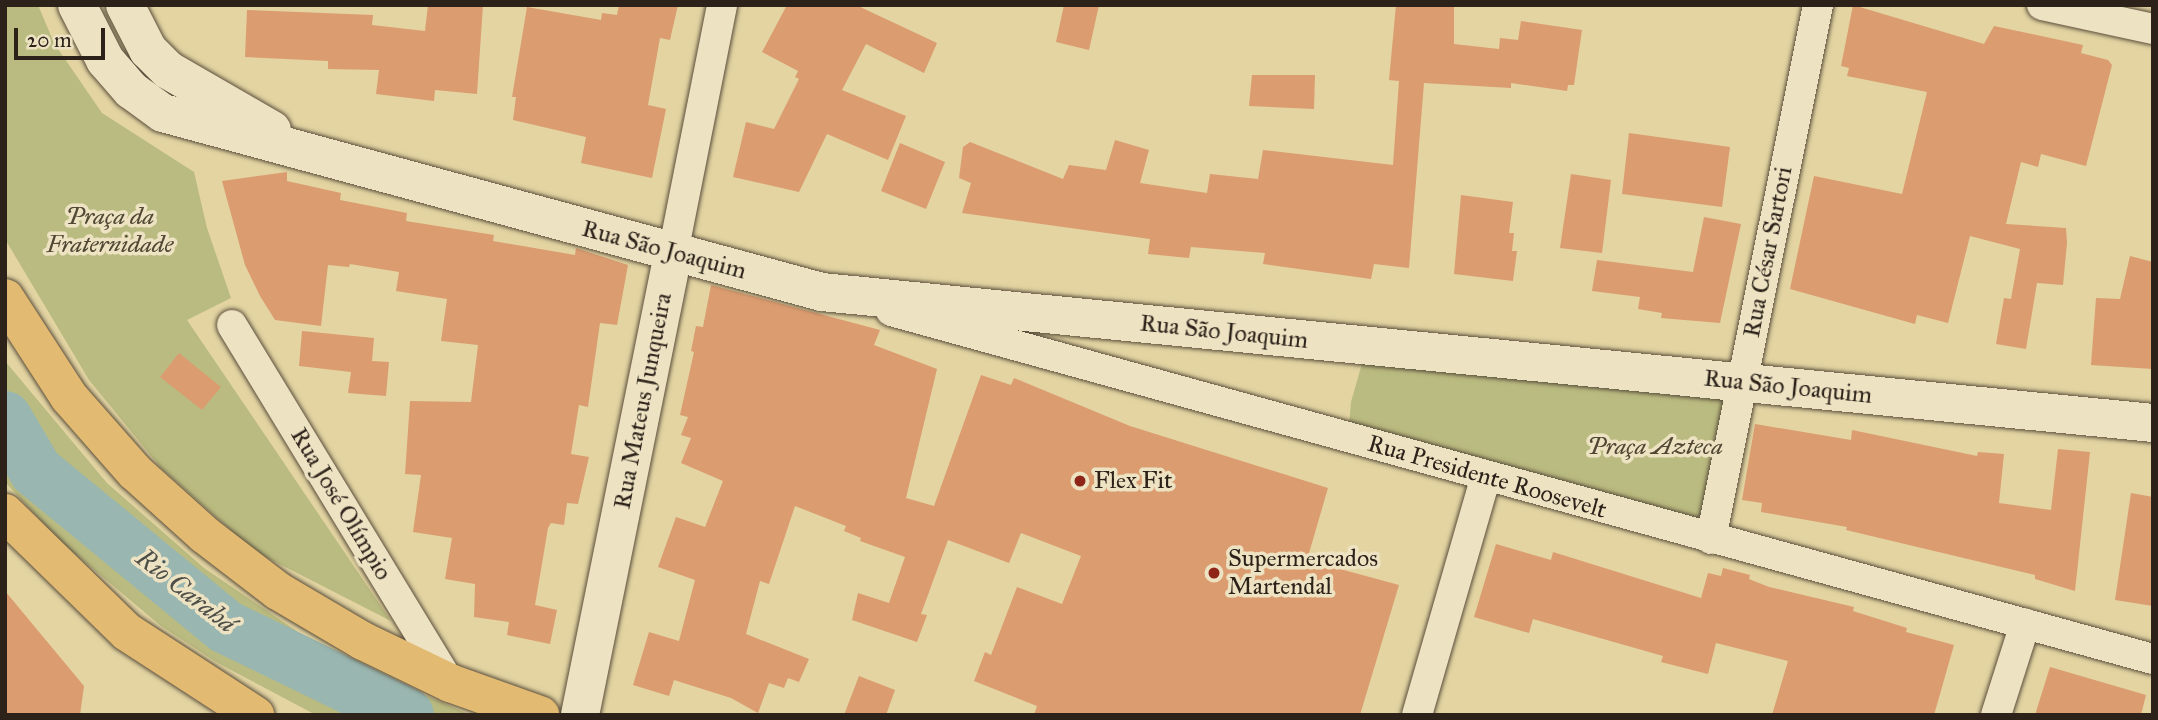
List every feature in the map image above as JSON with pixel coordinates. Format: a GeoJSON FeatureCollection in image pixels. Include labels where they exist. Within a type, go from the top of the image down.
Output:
{"type":"FeatureCollection","features":[{"type":"Feature","properties":{"kind":"main road"},"geometry":{"type":"LineString","coordinates":[[5,298],[69,397],[135,472],[205,535],[278,591],[363,641],[450,683],[540,715]]}},
{"type":"Feature","properties":{"kind":"main road"},"geometry":{"type":"LineString","coordinates":[[5,513],[127,632],[255,715]]}},
{"type":"Feature","properties":{"kind":"street","name":"Rua São Joaquim"},"geometry":{"type":"LineString","coordinates":[[77,5],[106,60],[131,90],[163,113],[822,292],[2153,423]]}},
{"type":"Feature","properties":{"kind":"street","name":"Rua São Joaquim"},"geometry":{"type":"LineString","coordinates":[[125,5],[148,50],[168,71],[311,152]]}},
{"type":"Feature","properties":{"kind":"street","name":"Rua Mateus Junqueira"},"geometry":{"type":"LineString","coordinates":[[580,715],[722,5]]}},
{"type":"Feature","properties":{"kind":"street","name":"Rua César Sartori"},"geometry":{"type":"LineString","coordinates":[[1711,539],[1818,5]]}},
{"type":"Feature","properties":{"kind":"street"},"geometry":{"type":"LineString","coordinates":[[2042,5],[2153,29]]}},
{"type":"Feature","properties":{"kind":"street","name":"Rua Presidente Roosevelt"},"geometry":{"type":"LineString","coordinates":[[822,292],[2153,659]]}},
{"type":"Feature","properties":{"kind":"street","name":"Rua José Olímpio"},"geometry":{"type":"LineString","coordinates":[[232,325],[450,683]]}},
{"type":"Feature","properties":{"kind":"street"},"geometry":{"type":"LineString","coordinates":[[1417,715],[1486,477]]}},
{"type":"Feature","properties":{"kind":"street"},"geometry":{"type":"LineString","coordinates":[[1996,715],[2025,624]]}},
{"type":"Feature","properties":{"kind":"green space","name":"Praça da Fraternidade"},"geometry":{"type":"Polygon","coordinates":[[[5,5],[38,5],[54,43],[102,113],[194,172],[207,228],[231,298],[187,320],[391,621],[254,551],[161,468],[89,380],[5,239],[5,5]]]}},
{"type":"Feature","properties":{"kind":"green space","name":"Praça Azteca"},"geometry":{"type":"Polygon","coordinates":[[[1367,346],[1742,383],[1711,539],[1348,438],[1351,402],[1367,346]]]}},
{"type":"Feature","properties":{"kind":"green space"},"geometry":{"type":"Polygon","coordinates":[[[5,361],[107,483],[204,568],[310,640],[366,670],[471,715],[316,715],[216,662],[161,626],[61,542],[5,482],[5,361]]]}},
{"type":"Feature","properties":{"kind":"building"},"geometry":{"type":"Polygon","coordinates":[[[428,5],[483,5],[477,94],[435,90],[434,101],[376,94],[379,70],[328,69],[328,61],[245,57],[247,10],[373,15],[372,25],[425,31],[428,5]]]}},
{"type":"Feature","properties":{"kind":"building"},"geometry":{"type":"Polygon","coordinates":[[[619,5],[678,5],[670,40],[660,38],[648,105],[666,109],[652,178],[581,163],[586,137],[513,120],[516,97],[512,97],[527,7],[601,20],[602,13],[617,15],[619,5]]]}},
{"type":"Feature","properties":{"kind":"building"},"geometry":{"type":"Polygon","coordinates":[[[787,5],[856,5],[937,43],[924,73],[866,44],[842,90],[906,116],[888,160],[827,134],[799,192],[733,177],[746,122],[774,129],[799,79],[795,77],[798,71],[762,52],[787,5]]]}},
{"type":"Feature","properties":{"kind":"building"},"geometry":{"type":"Polygon","coordinates":[[[1064,5],[1099,5],[1089,50],[1056,42],[1064,5]]]}},
{"type":"Feature","properties":{"kind":"building"},"geometry":{"type":"Polygon","coordinates":[[[1396,5],[1454,5],[1454,44],[1499,49],[1500,38],[1518,40],[1521,21],[1582,30],[1574,85],[1568,85],[1567,91],[1511,83],[1511,88],[1424,83],[1409,268],[1374,264],[1371,279],[1263,264],[1265,253],[1191,247],[1189,258],[1148,254],[1150,239],[962,213],[971,183],[959,178],[963,147],[970,142],[1063,179],[1069,165],[1106,170],[1115,140],[1149,150],[1140,183],[1207,193],[1210,174],[1258,179],[1263,150],[1393,165],[1399,81],[1389,80],[1396,5]]]}},
{"type":"Feature","properties":{"kind":"building"},"geometry":{"type":"Polygon","coordinates":[[[1853,5],[1984,44],[1994,26],[2083,45],[2081,53],[2108,60],[2112,65],[2086,166],[2041,154],[2038,167],[2021,162],[2006,224],[2066,228],[2067,243],[2063,285],[2037,283],[2026,349],[1996,344],[2004,298],[2011,299],[2020,249],[1970,236],[1948,323],[1917,315],[1915,324],[1790,289],[1814,176],[1902,194],[1927,92],[1847,76],[1849,68],[1841,66],[1853,5]]]}},
{"type":"Feature","properties":{"kind":"building"},"geometry":{"type":"Polygon","coordinates":[[[1252,75],[1315,75],[1314,109],[1249,106],[1252,75]]]}},
{"type":"Feature","properties":{"kind":"building"},"geometry":{"type":"Polygon","coordinates":[[[1629,133],[1730,147],[1722,207],[1622,194],[1629,133]]]}},
{"type":"Feature","properties":{"kind":"building"},"geometry":{"type":"Polygon","coordinates":[[[900,143],[945,162],[926,209],[881,191],[900,143]]]}},
{"type":"Feature","properties":{"kind":"building"},"geometry":{"type":"Polygon","coordinates":[[[287,172],[287,181],[341,193],[340,200],[407,213],[406,221],[494,235],[493,241],[575,255],[576,248],[628,265],[617,325],[600,323],[588,407],[579,405],[571,454],[589,457],[578,504],[567,503],[564,525],[551,523],[548,528],[535,605],[557,610],[550,644],[507,635],[509,622],[474,617],[475,584],[445,579],[452,538],[413,532],[421,475],[405,474],[410,401],[471,402],[478,345],[441,341],[447,299],[396,291],[399,272],[350,264],[349,267],[328,265],[321,326],[275,320],[260,296],[245,265],[222,181],[287,172]]]}},
{"type":"Feature","properties":{"kind":"building"},"geometry":{"type":"Polygon","coordinates":[[[1571,174],[1611,180],[1602,253],[1560,248],[1571,174]]]}},
{"type":"Feature","properties":{"kind":"building"},"geometry":{"type":"Polygon","coordinates":[[[1461,195],[1513,202],[1509,233],[1514,233],[1512,251],[1517,251],[1513,281],[1454,274],[1461,195]]]}},
{"type":"Feature","properties":{"kind":"building"},"geometry":{"type":"Polygon","coordinates":[[[1704,217],[1741,224],[1720,323],[1661,318],[1662,313],[1638,309],[1640,297],[1592,291],[1597,260],[1693,272],[1704,217]]]}},
{"type":"Feature","properties":{"kind":"building"},"geometry":{"type":"Polygon","coordinates":[[[2130,256],[2153,262],[2153,369],[2091,365],[2096,298],[2120,299],[2130,256]]]}},
{"type":"Feature","properties":{"kind":"building"},"geometry":{"type":"Polygon","coordinates":[[[711,285],[880,330],[874,345],[937,369],[906,498],[934,506],[981,375],[1011,385],[1014,378],[1130,426],[1328,488],[1307,560],[1399,585],[1360,715],[1034,715],[1037,706],[974,681],[985,652],[991,655],[1017,587],[1062,604],[1081,556],[1021,533],[1009,563],[948,540],[921,614],[927,615],[917,642],[852,620],[858,593],[889,603],[905,557],[860,541],[861,538],[844,531],[846,526],[795,506],[769,584],[760,581],[746,634],[809,659],[799,682],[788,678],[784,688],[769,683],[758,713],[731,698],[674,680],[669,696],[633,685],[649,632],[679,641],[695,580],[658,567],[676,517],[705,527],[723,481],[681,463],[691,438],[681,435],[688,417],[680,415],[694,352],[691,351],[696,326],[703,327],[711,285]]]}},
{"type":"Feature","properties":{"kind":"building"},"geometry":{"type":"Polygon","coordinates":[[[302,331],[374,338],[372,361],[389,362],[386,396],[348,393],[351,372],[299,366],[302,331]]]}},
{"type":"Feature","properties":{"kind":"building"},"geometry":{"type":"Polygon","coordinates":[[[179,353],[221,387],[202,410],[160,377],[179,353]]]}},
{"type":"Feature","properties":{"kind":"building"},"geometry":{"type":"Polygon","coordinates":[[[1755,424],[1851,440],[1852,430],[1977,456],[1978,452],[2004,454],[1999,503],[2051,510],[2058,449],[2090,452],[2075,591],[2035,579],[2035,575],[1846,530],[1847,527],[1761,512],[1762,503],[1742,500],[1755,424]]]}},
{"type":"Feature","properties":{"kind":"building"},"geometry":{"type":"Polygon","coordinates":[[[2131,493],[2153,497],[2153,606],[2115,600],[2131,493]]]}},
{"type":"Feature","properties":{"kind":"building"},"geometry":{"type":"Polygon","coordinates":[[[1496,544],[1551,560],[1553,552],[1701,598],[1708,573],[1721,576],[1723,568],[1750,575],[1749,579],[1769,587],[1854,607],[1853,611],[1907,628],[1906,632],[1954,645],[1934,715],[1772,715],[1788,661],[1716,643],[1708,674],[1661,662],[1663,656],[1533,619],[1529,633],[1474,617],[1496,544]]]}},
{"type":"Feature","properties":{"kind":"building"},"geometry":{"type":"Polygon","coordinates":[[[5,591],[84,686],[80,715],[5,715],[5,591]]]}},
{"type":"Feature","properties":{"kind":"building"},"geometry":{"type":"Polygon","coordinates":[[[2050,667],[2146,695],[2141,715],[2035,715],[2050,667]]]}},
{"type":"Feature","properties":{"kind":"building"},"geometry":{"type":"Polygon","coordinates":[[[859,676],[895,690],[886,715],[844,715],[859,676]]]}},
{"type":"Feature","properties":{"kind":"waterway","name":"Rio Carahá"},"geometry":{"type":"LineString","coordinates":[[5,418],[36,471],[226,627],[407,715]]}},
{"type":"Feature","properties":{"kind":"place","name":"Flex Fit"},"geometry":{"type":"Point","coordinates":[1080,481]}},
{"type":"Feature","properties":{"kind":"place","name":"Supermercados Martendal"},"geometry":{"type":"Point","coordinates":[1214,573]}}]}
